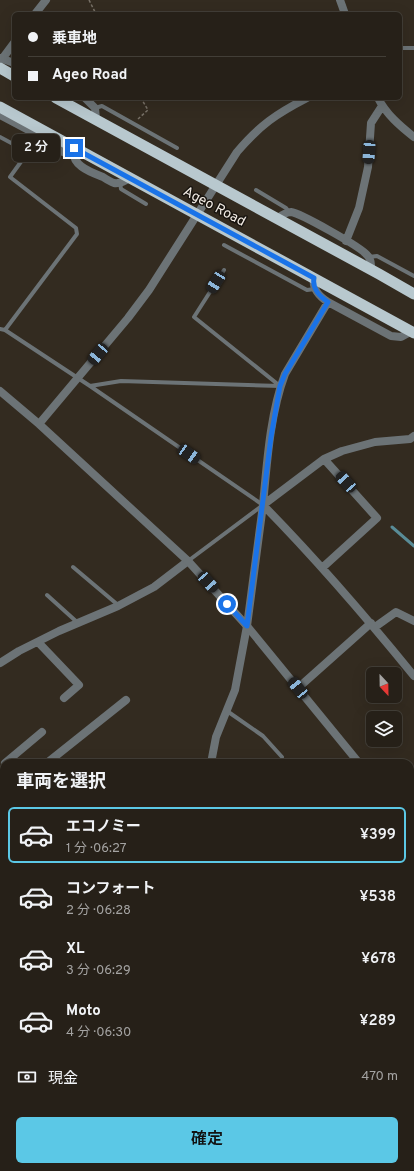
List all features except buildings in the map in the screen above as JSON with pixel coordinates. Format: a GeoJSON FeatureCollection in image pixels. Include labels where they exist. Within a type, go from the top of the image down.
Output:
{"type":"FeatureCollection","features":[{"type":"Feature","properties":{"kind":"highway"},"geometry":{"type":"LineString","coordinates":[[1,62],[12,74]]}},
{"type":"Feature","properties":{"kind":"highway","name":"Ageo Road"},"geometry":{"type":"LineString","coordinates":[[60,100],[216,184],[414,294]]}},
{"type":"Feature","properties":{"kind":"highway","name":"Ageo Road"},"geometry":{"type":"LineString","coordinates":[[0,108],[125,180],[197,215],[314,283],[413,332]]}},
{"type":"Feature","properties":{"kind":"street"},"geometry":{"type":"LineString","coordinates":[[37,12],[46,0]]}},
{"type":"Feature","properties":{"kind":"street"},"geometry":{"type":"LineString","coordinates":[[340,0],[344,12]]}},
{"type":"Feature","properties":{"kind":"street"},"geometry":{"type":"LineString","coordinates":[[12,46],[1,62],[12,63]]}},
{"type":"Feature","properties":{"kind":"street"},"geometry":{"type":"LineString","coordinates":[[87,100],[95,108],[96,119]]}},
{"type":"Feature","properties":{"kind":"street"},"geometry":{"type":"LineString","coordinates":[[39,424],[145,296],[237,152],[252,135],[268,121],[304,100]]}},
{"type":"Feature","properties":{"kind":"street"},"geometry":{"type":"LineString","coordinates":[[379,100],[382,106],[398,124],[414,137]]}},
{"type":"Feature","properties":{"kind":"street"},"geometry":{"type":"LineString","coordinates":[[346,241],[359,208],[368,167],[371,123],[382,106]]}},
{"type":"Feature","properties":{"kind":"street"},"geometry":{"type":"LineString","coordinates":[[0,115],[51,142],[64,152],[68,153],[74,150]]}},
{"type":"Feature","properties":{"kind":"street"},"geometry":{"type":"LineString","coordinates":[[278,218],[282,214],[289,212],[301,216],[363,250],[369,257],[371,269]]}},
{"type":"Feature","properties":{"kind":"street"},"geometry":{"type":"LineString","coordinates":[[314,283],[320,297],[392,336],[401,337],[413,332]]}},
{"type":"Feature","properties":{"kind":"street"},"geometry":{"type":"LineString","coordinates":[[212,759],[216,737],[235,690],[247,626],[271,437],[280,386],[285,374],[328,302]]}},
{"type":"Feature","properties":{"kind":"street"},"geometry":{"type":"LineString","coordinates":[[0,391],[39,424],[188,561],[247,626],[356,759]]}},
{"type":"Feature","properties":{"kind":"street"},"geometry":{"type":"LineString","coordinates":[[263,505],[324,459],[342,451],[375,442],[410,439],[414,436]]}},
{"type":"Feature","properties":{"kind":"street"},"geometry":{"type":"LineString","coordinates":[[322,568],[377,518],[324,459]]}},
{"type":"Feature","properties":{"kind":"street"},"geometry":{"type":"LineString","coordinates":[[263,505],[373,625],[414,676]]}},
{"type":"Feature","properties":{"kind":"street"},"geometry":{"type":"LineString","coordinates":[[0,662],[38,642],[118,606],[154,587],[188,561]]}},
{"type":"Feature","properties":{"kind":"street"},"geometry":{"type":"LineString","coordinates":[[298,688],[373,625],[396,612],[414,622]]}},
{"type":"Feature","properties":{"kind":"street"},"geometry":{"type":"LineString","coordinates":[[38,642],[79,685],[64,698]]}},
{"type":"Feature","properties":{"kind":"street"},"geometry":{"type":"LineString","coordinates":[[52,759],[126,700]]}},
{"type":"Feature","properties":{"kind":"street"},"geometry":{"type":"LineString","coordinates":[[9,759],[42,732]]}},
{"type":"Feature","properties":{"kind":"lane"},"geometry":{"type":"LineString","coordinates":[[402,48],[414,48]]}},
{"type":"Feature","properties":{"kind":"lane"},"geometry":{"type":"LineString","coordinates":[[95,108],[102,106],[177,148]]}},
{"type":"Feature","properties":{"kind":"lane"},"geometry":{"type":"LineString","coordinates":[[0,137],[28,152],[10,177],[76,228],[77,234],[2,329],[90,386],[263,505],[188,561]]}},
{"type":"Feature","properties":{"kind":"lane"},"geometry":{"type":"LineString","coordinates":[[125,180],[121,189],[146,204]]}},
{"type":"Feature","properties":{"kind":"lane"},"geometry":{"type":"LineString","coordinates":[[256,190],[286,208],[289,212]]}},
{"type":"Feature","properties":{"kind":"lane"},"geometry":{"type":"LineString","coordinates":[[224,245],[307,290],[314,283]]}},
{"type":"Feature","properties":{"kind":"lane"},"geometry":{"type":"LineString","coordinates":[[369,257],[377,256],[414,276]]}},
{"type":"Feature","properties":{"kind":"lane"},"geometry":{"type":"LineString","coordinates":[[224,270],[194,317],[280,386]]}},
{"type":"Feature","properties":{"kind":"lane"},"geometry":{"type":"LineString","coordinates":[[90,386],[121,381],[280,386]]}},
{"type":"Feature","properties":{"kind":"lane"},"geometry":{"type":"LineString","coordinates":[[73,567],[118,606]]}},
{"type":"Feature","properties":{"kind":"lane"},"geometry":{"type":"LineString","coordinates":[[47,595],[78,624]]}},
{"type":"Feature","properties":{"kind":"lane"},"geometry":{"type":"LineString","coordinates":[[226,711],[263,736],[282,757]]}},
{"type":"Feature","properties":{"kind":"path"},"geometry":{"type":"LineString","coordinates":[[89,0],[95,12]]}},
{"type":"Feature","properties":{"kind":"path"},"geometry":{"type":"LineString","coordinates":[[134,123],[148,110],[142,100]]}},
{"type":"Feature","properties":{"kind":"waterway"},"geometry":{"type":"LineString","coordinates":[[392,527],[414,546]]}},
{"type":"Feature","properties":{"kind":"route"},"geometry":{"type":"LineString","coordinates":[[74,148],[314,278],[313,282],[316,292],[320,297],[328,302],[285,374],[280,386],[267,465],[247,626],[227,604]]}}]}
